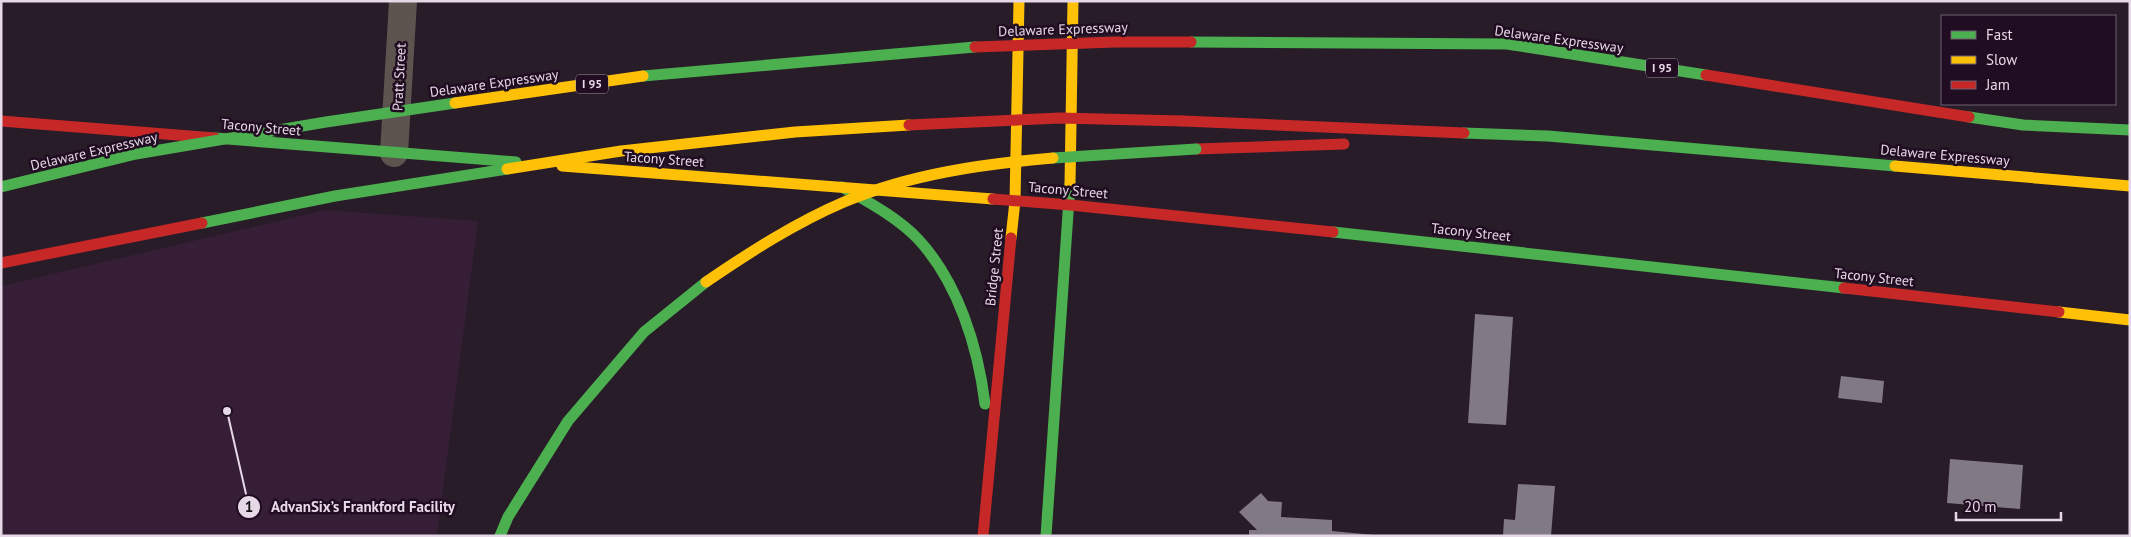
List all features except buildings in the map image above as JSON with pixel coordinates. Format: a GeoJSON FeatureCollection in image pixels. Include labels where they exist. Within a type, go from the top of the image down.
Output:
{"type":"FeatureCollection","features":[{"type":"Feature","properties":{"kind":"main road","name":"Bridge Street"},"geometry":{"type":"LineString","coordinates":[[983,536],[1015,201],[1019,1]]}},
{"type":"Feature","properties":{"kind":"main road"},"geometry":{"type":"LineString","coordinates":[[1046,536],[1070,205],[1074,1]]}},
{"type":"Feature","properties":{"kind":"main road","name":"Delaware Expressway"},"geometry":{"type":"LineString","coordinates":[[1,187],[136,154],[326,122],[662,73],[950,48],[1116,42],[1507,44],[2023,125],[2130,130]]}},
{"type":"Feature","properties":{"kind":"main road","name":"Delaware Expressway"},"geometry":{"type":"LineString","coordinates":[[1,263],[335,196],[621,151],[795,132],[1060,118],[1183,121],[1548,136],[2130,186]]}},
{"type":"Feature","properties":{"kind":"main road","name":"Tacony Street"},"geometry":{"type":"LineString","coordinates":[[1,121],[1070,205],[1251,223],[2130,320]]}},
{"type":"Feature","properties":{"kind":"main road"},"geometry":{"type":"LineString","coordinates":[[1392,142],[1548,136]]}},
{"type":"Feature","properties":{"kind":"main road"},"geometry":{"type":"LineString","coordinates":[[500,536],[508,517],[568,422],[644,332],[706,282],[766,242],[814,216],[867,193],[964,168],[1116,152],[1352,143]]}},
{"type":"Feature","properties":{"kind":"main road"},"geometry":{"type":"LineString","coordinates":[[842,187],[873,205],[910,232],[934,258],[944,276],[968,329],[979,360],[990,465]]}},
{"type":"Feature","properties":{"kind":"street","name":"Pratt Street"},"geometry":{"type":"LineString","coordinates":[[394,153],[403,1]]}},
{"type":"Feature","properties":{"kind":"shaded area"},"geometry":{"type":"Polygon","coordinates":[[[325,210],[478,221],[437,536],[1,536],[1,286],[325,210]]]}},
{"type":"Feature","properties":{"kind":"traffic: fast"},"geometry":{"type":"LineString","coordinates":[[1191,42],[1507,44],[1706,75]]}},
{"type":"Feature","properties":{"kind":"traffic: fast"},"geometry":{"type":"LineString","coordinates":[[643,76],[975,47]]}},
{"type":"Feature","properties":{"kind":"traffic: fast"},"geometry":{"type":"LineString","coordinates":[[1,187],[136,154],[326,122],[455,103]]}},
{"type":"Feature","properties":{"kind":"traffic: fast"},"geometry":{"type":"LineString","coordinates":[[1969,117],[2023,125],[2130,130]]}},
{"type":"Feature","properties":{"kind":"traffic: fast"},"geometry":{"type":"LineString","coordinates":[[1464,133],[1548,136],[1895,166]]}},
{"type":"Feature","properties":{"kind":"traffic: fast"},"geometry":{"type":"LineString","coordinates":[[215,138],[516,162]]}},
{"type":"Feature","properties":{"kind":"traffic: fast"},"geometry":{"type":"LineString","coordinates":[[1053,158],[1196,149]]}},
{"type":"Feature","properties":{"kind":"traffic: fast"},"geometry":{"type":"LineString","coordinates":[[202,223],[335,196],[507,169]]}},
{"type":"Feature","properties":{"kind":"traffic: fast"},"geometry":{"type":"LineString","coordinates":[[1046,536],[1070,184]]}},
{"type":"Feature","properties":{"kind":"traffic: fast"},"geometry":{"type":"LineString","coordinates":[[842,187],[882,210],[901,224],[918,239],[932,256],[955,295],[964,316],[977,360],[985,404]]}},
{"type":"Feature","properties":{"kind":"traffic: fast"},"geometry":{"type":"LineString","coordinates":[[1333,232],[1844,288]]}},
{"type":"Feature","properties":{"kind":"traffic: fast"},"geometry":{"type":"LineString","coordinates":[[500,536],[508,517],[568,421],[644,332],[706,282]]}},
{"type":"Feature","properties":{"kind":"traffic: slow"},"geometry":{"type":"LineString","coordinates":[[1011,238],[1015,201],[1019,1]]}},
{"type":"Feature","properties":{"kind":"traffic: slow"},"geometry":{"type":"LineString","coordinates":[[1070,184],[1073,1]]}},
{"type":"Feature","properties":{"kind":"traffic: slow"},"geometry":{"type":"LineString","coordinates":[[455,103],[643,76]]}},
{"type":"Feature","properties":{"kind":"traffic: slow"},"geometry":{"type":"LineString","coordinates":[[507,169],[621,151],[795,132],[909,125]]}},
{"type":"Feature","properties":{"kind":"traffic: slow"},"geometry":{"type":"LineString","coordinates":[[706,282],[790,229],[826,210],[869,192],[921,177],[974,167],[1053,158]]}},
{"type":"Feature","properties":{"kind":"traffic: slow"},"geometry":{"type":"LineString","coordinates":[[562,166],[993,199]]}},
{"type":"Feature","properties":{"kind":"traffic: slow"},"geometry":{"type":"LineString","coordinates":[[1895,166],[2130,186]]}},
{"type":"Feature","properties":{"kind":"traffic: slow"},"geometry":{"type":"LineString","coordinates":[[2059,312],[2130,320]]}},
{"type":"Feature","properties":{"kind":"traffic: jam"},"geometry":{"type":"LineString","coordinates":[[975,47],[1116,42],[1191,42]]}},
{"type":"Feature","properties":{"kind":"traffic: jam"},"geometry":{"type":"LineString","coordinates":[[1706,75],[1969,117]]}},
{"type":"Feature","properties":{"kind":"traffic: jam"},"geometry":{"type":"LineString","coordinates":[[909,125],[1060,118],[1183,121]]}},
{"type":"Feature","properties":{"kind":"traffic: jam"},"geometry":{"type":"LineString","coordinates":[[1,121],[215,138]]}},
{"type":"Feature","properties":{"kind":"traffic: jam"},"geometry":{"type":"LineString","coordinates":[[1183,121],[1464,133]]}},
{"type":"Feature","properties":{"kind":"traffic: jam"},"geometry":{"type":"LineString","coordinates":[[1196,149],[1344,144]]}},
{"type":"Feature","properties":{"kind":"traffic: jam"},"geometry":{"type":"LineString","coordinates":[[993,199],[1333,232]]}},
{"type":"Feature","properties":{"kind":"traffic: jam"},"geometry":{"type":"LineString","coordinates":[[1,263],[202,223]]}},
{"type":"Feature","properties":{"kind":"traffic: jam"},"geometry":{"type":"LineString","coordinates":[[983,536],[1011,238]]}},
{"type":"Feature","properties":{"kind":"traffic: jam"},"geometry":{"type":"LineString","coordinates":[[1844,288],[2059,312]]}},
{"type":"Feature","properties":{"kind":"place","name":"AdvanSix’s Frankford Facility"},"geometry":{"type":"Point","coordinates":[227,411]}}]}
